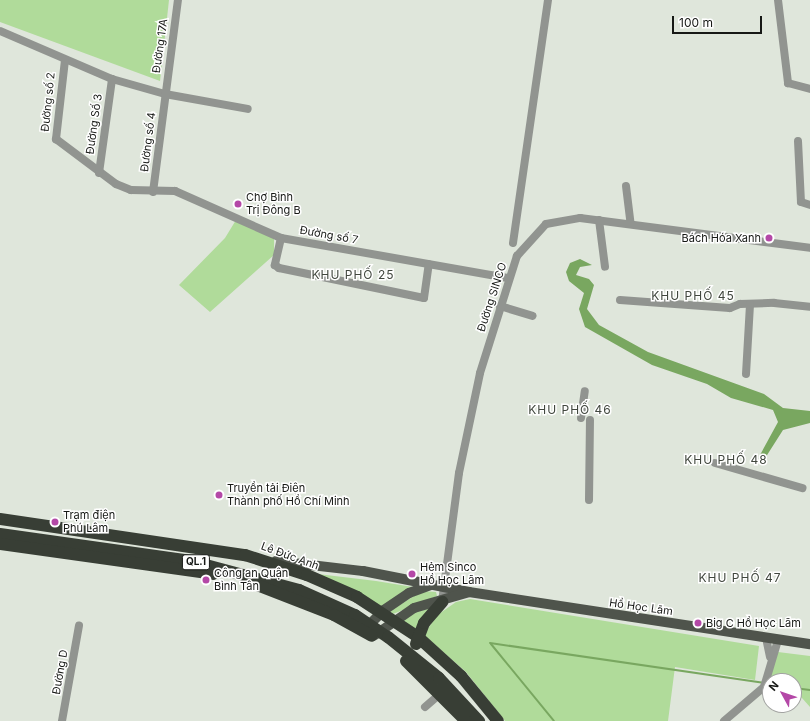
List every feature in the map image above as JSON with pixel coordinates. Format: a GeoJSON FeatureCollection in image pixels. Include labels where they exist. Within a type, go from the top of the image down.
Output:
{"type":"FeatureCollection","features":[{"type":"Feature","properties":{"kind":"highway","name":"Lê Đức Anh"},"geometry":{"type":"LineString","coordinates":[[0,519],[206,548],[264,562],[357,597],[378,624],[466,721]]}},
{"type":"Feature","properties":{"kind":"highway","name":"Lê Đức Anh"},"geometry":{"type":"LineString","coordinates":[[0,526],[264,562]]}},
{"type":"Feature","properties":{"kind":"highway","name":"Lê Đức Anh"},"geometry":{"type":"LineString","coordinates":[[0,534],[191,561],[246,574],[299,590],[417,642],[461,676],[498,721]]}},
{"type":"Feature","properties":{"kind":"highway","name":"Lê Đức Anh"},"geometry":{"type":"LineString","coordinates":[[0,544],[216,575],[378,624],[439,678],[479,721]]}},
{"type":"Feature","properties":{"kind":"highway"},"geometry":{"type":"LineString","coordinates":[[417,642],[426,618],[442,602]]}},
{"type":"Feature","properties":{"kind":"highway","name":"Lê Đức Anh"},"geometry":{"type":"LineString","coordinates":[[417,642],[473,699],[491,721]]}},
{"type":"Feature","properties":{"kind":"main road","name":"Hồ Học Lãm"},"geometry":{"type":"LineString","coordinates":[[264,562],[364,571],[431,585],[443,585],[469,592],[810,644]]}},
{"type":"Feature","properties":{"kind":"main road","name":"Hồ Học Lãm"},"geometry":{"type":"LineString","coordinates":[[378,624],[409,593],[431,585]]}},
{"type":"Feature","properties":{"kind":"main road","name":"Hồ Học Lãm"},"geometry":{"type":"LineString","coordinates":[[378,624],[422,605],[442,602],[469,592]]}},
{"type":"Feature","properties":{"kind":"street","name":"Đường 17A"},"geometry":{"type":"LineString","coordinates":[[165,94],[178,0]]}},
{"type":"Feature","properties":{"kind":"street"},"geometry":{"type":"LineString","coordinates":[[513,242],[548,0]]}},
{"type":"Feature","properties":{"kind":"street"},"geometry":{"type":"LineString","coordinates":[[778,0],[788,83],[810,88]]}},
{"type":"Feature","properties":{"kind":"street"},"geometry":{"type":"LineString","coordinates":[[0,31],[112,79],[165,94],[248,109]]}},
{"type":"Feature","properties":{"kind":"street","name":"Đường số 2"},"geometry":{"type":"LineString","coordinates":[[65,60],[56,139],[99,173]]}},
{"type":"Feature","properties":{"kind":"street","name":"Đường Số 3"},"geometry":{"type":"LineString","coordinates":[[99,173],[112,79]]}},
{"type":"Feature","properties":{"kind":"street","name":"Đường số 4"},"geometry":{"type":"LineString","coordinates":[[153,192],[165,94]]}},
{"type":"Feature","properties":{"kind":"street"},"geometry":{"type":"LineString","coordinates":[[798,141],[801,202],[810,204]]}},
{"type":"Feature","properties":{"kind":"street","name":"Đường số 7"},"geometry":{"type":"LineString","coordinates":[[99,173],[130,190],[153,192],[175,191],[281,238],[508,278]]}},
{"type":"Feature","properties":{"kind":"street"},"geometry":{"type":"LineString","coordinates":[[626,186],[631,224]]}},
{"type":"Feature","properties":{"kind":"street","name":"Đường SINCO"},"geometry":{"type":"LineString","coordinates":[[442,602],[443,585],[474,395],[508,278],[517,256],[546,224],[580,218],[810,248]]}},
{"type":"Feature","properties":{"kind":"street"},"geometry":{"type":"LineString","coordinates":[[599,220],[605,267]]}},
{"type":"Feature","properties":{"kind":"street"},"geometry":{"type":"LineString","coordinates":[[281,238],[275,265],[279,268],[424,298],[429,264]]}},
{"type":"Feature","properties":{"kind":"street"},"geometry":{"type":"LineString","coordinates":[[620,300],[730,308],[750,304],[810,307]]}},
{"type":"Feature","properties":{"kind":"street"},"geometry":{"type":"LineString","coordinates":[[746,374],[750,304]]}},
{"type":"Feature","properties":{"kind":"street"},"geometry":{"type":"LineString","coordinates":[[500,306],[532,316]]}},
{"type":"Feature","properties":{"kind":"street"},"geometry":{"type":"LineString","coordinates":[[581,418],[586,391]]}},
{"type":"Feature","properties":{"kind":"street"},"geometry":{"type":"LineString","coordinates":[[589,500],[590,420]]}},
{"type":"Feature","properties":{"kind":"street"},"geometry":{"type":"LineString","coordinates":[[715,463],[802,488]]}},
{"type":"Feature","properties":{"kind":"street","name":"Đường D"},"geometry":{"type":"LineString","coordinates":[[62,721],[79,626]]}},
{"type":"Feature","properties":{"kind":"street"},"geometry":{"type":"LineString","coordinates":[[766,638],[770,657]]}},
{"type":"Feature","properties":{"kind":"street"},"geometry":{"type":"LineString","coordinates":[[724,721],[764,687],[770,657],[778,640]]}},
{"type":"Feature","properties":{"kind":"street"},"geometry":{"type":"LineString","coordinates":[[425,707],[441,694]]}},
{"type":"Feature","properties":{"kind":"shaded area"},"geometry":{"type":"Polygon","coordinates":[[[0,0],[169,0],[160,81],[0,22],[0,0]]]}},
{"type":"Feature","properties":{"kind":"shaded area"},"geometry":{"type":"Polygon","coordinates":[[[236,220],[274,237],[274,255],[210,312],[179,285],[225,238],[236,220]]]}},
{"type":"Feature","properties":{"kind":"shaded area"},"geometry":{"type":"Polygon","coordinates":[[[580,259],[592,265],[580,267],[576,275],[589,279],[594,285],[587,309],[599,325],[648,352],[764,394],[783,408],[810,411],[810,423],[783,430],[762,463],[760,455],[778,422],[773,410],[731,398],[707,384],[652,365],[585,327],[579,309],[584,293],[569,281],[566,272],[570,263],[580,259]]]}},
{"type":"Feature","properties":{"kind":"shaded area"},"geometry":{"type":"Polygon","coordinates":[[[318,574],[376,581],[413,587],[380,608],[318,574]]]}},
{"type":"Feature","properties":{"kind":"shaded area"},"geometry":{"type":"Polygon","coordinates":[[[422,591],[436,592],[437,596],[393,614],[390,611],[422,591]]]}},
{"type":"Feature","properties":{"kind":"shaded area"},"geometry":{"type":"Polygon","coordinates":[[[470,599],[759,646],[755,680],[675,667],[668,721],[505,721],[466,672],[424,635],[436,616],[456,602],[470,599]]]}},
{"type":"Feature","properties":{"kind":"shaded area"},"geometry":{"type":"Polygon","coordinates":[[[431,608],[414,630],[402,622],[409,614],[431,608]]]}},
{"type":"Feature","properties":{"kind":"shaded area"},"geometry":{"type":"Polygon","coordinates":[[[778,652],[810,656],[810,707],[802,698],[802,673],[770,673],[778,652]]]}},
{"type":"Feature","properties":{"kind":"waterway"},"geometry":{"type":"LineString","coordinates":[[490,643],[762,683]]}},
{"type":"Feature","properties":{"kind":"waterway"},"geometry":{"type":"LineString","coordinates":[[491,644],[554,721]]}},
{"type":"Feature","properties":{"kind":"waterway"},"geometry":{"type":"LineString","coordinates":[[802,689],[810,690]]}},
{"type":"Feature","properties":{"kind":"place","name":"Chợ Bình Trị Đông B"},"geometry":{"type":"Point","coordinates":[238,204]}},
{"type":"Feature","properties":{"kind":"place","name":"Bách Hóa Xanh"},"geometry":{"type":"Point","coordinates":[769,238]}},
{"type":"Feature","properties":{"kind":"place","name":"Truyền tải Điện Thành phố Hồ Chí Minh"},"geometry":{"type":"Point","coordinates":[219,495]}},
{"type":"Feature","properties":{"kind":"place","name":"Trạm điện Phú Lâm"},"geometry":{"type":"Point","coordinates":[55,522]}},
{"type":"Feature","properties":{"kind":"place","name":"Hẻm Sinco Hồ Học Lãm"},"geometry":{"type":"Point","coordinates":[412,574]}},
{"type":"Feature","properties":{"kind":"place","name":"Công an Quận Bình Tân"},"geometry":{"type":"Point","coordinates":[206,580]}},
{"type":"Feature","properties":{"kind":"place","name":"Big C Hồ Học Lãm"},"geometry":{"type":"Point","coordinates":[698,623]}},
{"type":"Feature","properties":{"kind":"district","name":"KHU PHỐ 25"},"geometry":{"type":"Point","coordinates":[353,275]}},
{"type":"Feature","properties":{"kind":"district","name":"KHU PHỐ 45"},"geometry":{"type":"Point","coordinates":[693,296]}},
{"type":"Feature","properties":{"kind":"district","name":"KHU PHỐ 46"},"geometry":{"type":"Point","coordinates":[570,410]}},
{"type":"Feature","properties":{"kind":"district","name":"KHU PHỐ 48"},"geometry":{"type":"Point","coordinates":[726,460]}},
{"type":"Feature","properties":{"kind":"district","name":"KHU PHỐ 47"},"geometry":{"type":"Point","coordinates":[740,578]}}]}
